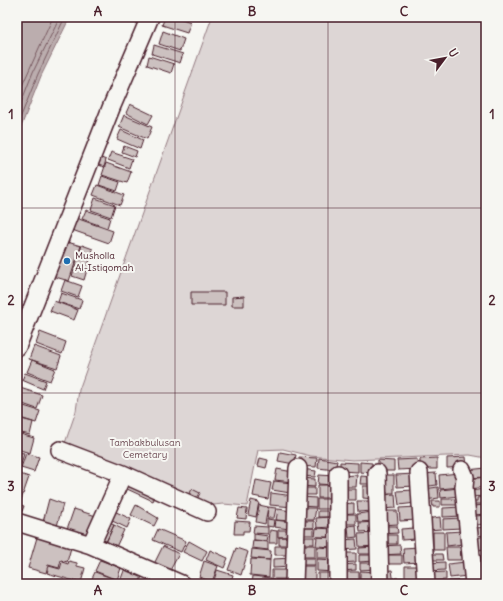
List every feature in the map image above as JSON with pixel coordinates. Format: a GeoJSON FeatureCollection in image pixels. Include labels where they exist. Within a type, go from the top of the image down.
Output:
{"type":"FeatureCollection","features":[{"type":"Feature","properties":{"kind":"street"},"geometry":{"type":"LineString","coordinates":[[17,347],[111,108],[150,17]]}},
{"type":"Feature","properties":{"kind":"street"},"geometry":{"type":"LineString","coordinates":[[60,450],[123,474],[207,512]]}},
{"type":"Feature","properties":{"kind":"street"},"geometry":{"type":"LineString","coordinates":[[294,584],[298,468]]}},
{"type":"Feature","properties":{"kind":"street"},"geometry":{"type":"LineString","coordinates":[[462,470],[465,476],[464,487],[474,584]]}},
{"type":"Feature","properties":{"kind":"street"},"geometry":{"type":"LineString","coordinates":[[419,472],[426,584]]}},
{"type":"Feature","properties":{"kind":"street"},"geometry":{"type":"LineString","coordinates":[[377,473],[380,584]]}},
{"type":"Feature","properties":{"kind":"street"},"geometry":{"type":"LineString","coordinates":[[91,545],[123,474]]}},
{"type":"Feature","properties":{"kind":"street"},"geometry":{"type":"LineString","coordinates":[[338,474],[338,584]]}},
{"type":"Feature","properties":{"kind":"street"},"geometry":{"type":"LineString","coordinates":[[17,522],[91,545],[181,584]]}},
{"type":"Feature","properties":{"kind":"green space","name":"Tambakbulusan Cemetary"},"geometry":{"type":"Polygon","coordinates":[[[212,17],[486,17],[486,458],[470,455],[352,460],[311,456],[283,449],[258,450],[247,506],[223,504],[204,506],[63,449],[76,411],[79,390],[212,17]]]}},
{"type":"Feature","properties":{"kind":"water"},"geometry":{"type":"Polygon","coordinates":[[[17,17],[70,17],[41,76],[17,137],[17,17]]]}},
{"type":"Feature","properties":{"kind":"building"},"geometry":{"type":"Polygon","coordinates":[[[165,17],[176,17],[191,22],[187,33],[162,25],[165,17]]]}},
{"type":"Feature","properties":{"kind":"building"},"geometry":{"type":"Polygon","coordinates":[[[163,31],[184,39],[180,51],[159,44],[163,31]]]}},
{"type":"Feature","properties":{"kind":"building"},"geometry":{"type":"Polygon","coordinates":[[[154,45],[183,54],[180,63],[152,54],[154,45]]]}},
{"type":"Feature","properties":{"kind":"building"},"geometry":{"type":"Polygon","coordinates":[[[149,56],[174,64],[171,73],[147,65],[149,56]]]}},
{"type":"Feature","properties":{"kind":"building"},"geometry":{"type":"Polygon","coordinates":[[[130,104],[153,115],[148,124],[126,113],[130,104]]]}},
{"type":"Feature","properties":{"kind":"building"},"geometry":{"type":"Polygon","coordinates":[[[124,115],[152,127],[147,139],[119,127],[124,115]]]}},
{"type":"Feature","properties":{"kind":"building"},"geometry":{"type":"Polygon","coordinates":[[[121,130],[143,140],[140,149],[117,139],[121,130]]]}},
{"type":"Feature","properties":{"kind":"building"},"geometry":{"type":"Polygon","coordinates":[[[124,146],[137,151],[135,157],[122,152],[124,146]]]}},
{"type":"Feature","properties":{"kind":"building"},"geometry":{"type":"Polygon","coordinates":[[[111,152],[132,159],[129,168],[108,160],[111,152]]]}},
{"type":"Feature","properties":{"kind":"building"},"geometry":{"type":"Polygon","coordinates":[[[99,157],[106,160],[104,167],[96,164],[99,157]]]}},
{"type":"Feature","properties":{"kind":"building"},"geometry":{"type":"Polygon","coordinates":[[[106,163],[131,172],[127,183],[102,175],[106,163]]]}},
{"type":"Feature","properties":{"kind":"building"},"geometry":{"type":"Polygon","coordinates":[[[102,176],[120,182],[117,191],[99,185],[102,176]]]}},
{"type":"Feature","properties":{"kind":"building"},"geometry":{"type":"Polygon","coordinates":[[[97,185],[124,195],[120,205],[93,195],[97,185]]]}},
{"type":"Feature","properties":{"kind":"building"},"geometry":{"type":"Polygon","coordinates":[[[95,198],[115,205],[111,217],[91,210],[95,198]]]}},
{"type":"Feature","properties":{"kind":"building"},"geometry":{"type":"Polygon","coordinates":[[[86,210],[110,218],[107,228],[82,219],[86,210]]]}},
{"type":"Feature","properties":{"kind":"building"},"geometry":{"type":"Polygon","coordinates":[[[76,218],[113,231],[109,243],[72,230],[76,218]]]}},
{"type":"Feature","properties":{"kind":"building","name":"Musholla Al-Istiqomah"},"geometry":{"type":"Polygon","coordinates":[[[64,241],[81,246],[69,281],[52,276],[64,241]]]}},
{"type":"Feature","properties":{"kind":"building"},"geometry":{"type":"Polygon","coordinates":[[[82,245],[93,249],[84,280],[72,276],[82,245]]]}},
{"type":"Feature","properties":{"kind":"building"},"geometry":{"type":"Polygon","coordinates":[[[65,280],[82,286],[78,297],[61,291],[65,280]]]}},
{"type":"Feature","properties":{"kind":"building"},"geometry":{"type":"Polygon","coordinates":[[[191,292],[225,292],[225,305],[191,305],[191,292]]]}},
{"type":"Feature","properties":{"kind":"building"},"geometry":{"type":"Polygon","coordinates":[[[61,293],[82,300],[79,309],[58,302],[61,293]]]}},
{"type":"Feature","properties":{"kind":"building"},"geometry":{"type":"Polygon","coordinates":[[[244,296],[244,306],[232,306],[232,297],[244,296]]]}},
{"type":"Feature","properties":{"kind":"building"},"geometry":{"type":"Polygon","coordinates":[[[54,301],[78,310],[74,320],[50,311],[54,301]]]}},
{"type":"Feature","properties":{"kind":"building"},"geometry":{"type":"Polygon","coordinates":[[[40,332],[66,342],[62,354],[36,344],[40,332]]]}},
{"type":"Feature","properties":{"kind":"building"},"geometry":{"type":"Polygon","coordinates":[[[34,346],[61,356],[57,368],[29,359],[34,346]]]}},
{"type":"Feature","properties":{"kind":"building"},"geometry":{"type":"Polygon","coordinates":[[[32,360],[55,369],[50,381],[27,372],[32,360]]]}},
{"type":"Feature","properties":{"kind":"building"},"geometry":{"type":"Polygon","coordinates":[[[25,373],[46,381],[43,389],[22,380],[25,373]]]}},
{"type":"Feature","properties":{"kind":"building"},"geometry":{"type":"Polygon","coordinates":[[[20,388],[42,395],[37,409],[17,402],[20,388]]]}},
{"type":"Feature","properties":{"kind":"building"},"geometry":{"type":"Polygon","coordinates":[[[17,404],[40,411],[36,423],[17,417],[17,404]]]}},
{"type":"Feature","properties":{"kind":"building"},"geometry":{"type":"Polygon","coordinates":[[[17,418],[33,422],[30,435],[17,432],[17,418]]]}},
{"type":"Feature","properties":{"kind":"building"},"geometry":{"type":"Polygon","coordinates":[[[17,433],[34,438],[30,453],[17,449],[17,433]]]}},
{"type":"Feature","properties":{"kind":"building"},"geometry":{"type":"Polygon","coordinates":[[[17,452],[24,453],[20,468],[17,467],[17,452]]]}},
{"type":"Feature","properties":{"kind":"building"},"geometry":{"type":"Polygon","coordinates":[[[280,452],[296,455],[294,464],[278,461],[280,452]]]}},
{"type":"Feature","properties":{"kind":"building"},"geometry":{"type":"Polygon","coordinates":[[[26,453],[39,457],[34,472],[21,468],[26,453]]]}},
{"type":"Feature","properties":{"kind":"building"},"geometry":{"type":"Polygon","coordinates":[[[299,457],[317,458],[316,467],[298,466],[299,457]]]}},
{"type":"Feature","properties":{"kind":"building"},"geometry":{"type":"Polygon","coordinates":[[[466,457],[467,467],[447,468],[447,458],[466,457]]]}},
{"type":"Feature","properties":{"kind":"building"},"geometry":{"type":"Polygon","coordinates":[[[260,458],[268,460],[266,468],[258,466],[260,458]]]}},
{"type":"Feature","properties":{"kind":"building"},"geometry":{"type":"Polygon","coordinates":[[[319,458],[337,461],[335,470],[318,468],[319,458]]]}},
{"type":"Feature","properties":{"kind":"building"},"geometry":{"type":"Polygon","coordinates":[[[437,458],[437,469],[420,469],[420,459],[437,458]]]}},
{"type":"Feature","properties":{"kind":"building"},"geometry":{"type":"Polygon","coordinates":[[[417,459],[417,469],[398,470],[397,460],[417,459]]]}},
{"type":"Feature","properties":{"kind":"building"},"geometry":{"type":"Polygon","coordinates":[[[378,460],[394,461],[394,471],[378,471],[378,460]]]}},
{"type":"Feature","properties":{"kind":"building"},"geometry":{"type":"Polygon","coordinates":[[[340,462],[358,463],[358,472],[340,471],[340,462]]]}},
{"type":"Feature","properties":{"kind":"building"},"geometry":{"type":"Polygon","coordinates":[[[360,462],[372,463],[372,473],[360,472],[360,462]]]}},
{"type":"Feature","properties":{"kind":"building"},"geometry":{"type":"Polygon","coordinates":[[[486,468],[486,477],[468,478],[467,470],[486,468]]]}},
{"type":"Feature","properties":{"kind":"building"},"geometry":{"type":"Polygon","coordinates":[[[277,469],[293,472],[292,482],[275,480],[277,469]]]}},
{"type":"Feature","properties":{"kind":"building"},"geometry":{"type":"Polygon","coordinates":[[[302,469],[316,471],[315,477],[301,476],[302,469]]]}},
{"type":"Feature","properties":{"kind":"building"},"geometry":{"type":"Polygon","coordinates":[[[17,473],[29,477],[20,503],[17,502],[17,473]]]}},
{"type":"Feature","properties":{"kind":"building"},"geometry":{"type":"Polygon","coordinates":[[[436,473],[437,485],[422,487],[421,474],[436,473]]]}},
{"type":"Feature","properties":{"kind":"building"},"geometry":{"type":"Polygon","coordinates":[[[459,473],[460,487],[440,489],[439,475],[459,473]]]}},
{"type":"Feature","properties":{"kind":"building"},"geometry":{"type":"Polygon","coordinates":[[[414,474],[415,486],[397,487],[396,475],[414,474]]]}},
{"type":"Feature","properties":{"kind":"building"},"geometry":{"type":"Polygon","coordinates":[[[319,475],[334,476],[333,485],[318,484],[319,475]]]}},
{"type":"Feature","properties":{"kind":"building"},"geometry":{"type":"Polygon","coordinates":[[[357,475],[356,487],[339,487],[339,476],[357,475]]]}},
{"type":"Feature","properties":{"kind":"building"},"geometry":{"type":"Polygon","coordinates":[[[379,475],[394,475],[394,493],[379,493],[379,475]]]}},
{"type":"Feature","properties":{"kind":"building"},"geometry":{"type":"Polygon","coordinates":[[[361,476],[372,477],[372,484],[360,484],[361,476]]]}},
{"type":"Feature","properties":{"kind":"building"},"geometry":{"type":"Polygon","coordinates":[[[486,477],[486,487],[469,489],[468,479],[486,477]]]}},
{"type":"Feature","properties":{"kind":"building"},"geometry":{"type":"Polygon","coordinates":[[[129,478],[155,497],[153,501],[125,488],[129,478]]]}},
{"type":"Feature","properties":{"kind":"building"},"geometry":{"type":"Polygon","coordinates":[[[301,478],[315,479],[315,487],[301,486],[301,478]]]}},
{"type":"Feature","properties":{"kind":"building"},"geometry":{"type":"Polygon","coordinates":[[[256,480],[271,483],[268,499],[253,496],[256,480]]]}},
{"type":"Feature","properties":{"kind":"building"},"geometry":{"type":"Polygon","coordinates":[[[274,481],[292,483],[290,493],[272,490],[274,481]]]}},
{"type":"Feature","properties":{"kind":"building"},"geometry":{"type":"Polygon","coordinates":[[[318,485],[335,485],[334,498],[318,498],[318,485]]]}},
{"type":"Feature","properties":{"kind":"building"},"geometry":{"type":"Polygon","coordinates":[[[363,486],[373,486],[373,499],[363,498],[363,486]]]}},
{"type":"Feature","properties":{"kind":"building"},"geometry":{"type":"Polygon","coordinates":[[[438,487],[439,498],[425,500],[424,489],[438,487]]]}},
{"type":"Feature","properties":{"kind":"building"},"geometry":{"type":"Polygon","coordinates":[[[302,488],[315,488],[315,495],[302,495],[302,488]]]}},
{"type":"Feature","properties":{"kind":"building"},"geometry":{"type":"Polygon","coordinates":[[[459,488],[460,496],[441,498],[440,490],[459,488]]]}},
{"type":"Feature","properties":{"kind":"building"},"geometry":{"type":"Polygon","coordinates":[[[192,489],[200,493],[197,499],[189,495],[192,489]]]}},
{"type":"Feature","properties":{"kind":"building"},"geometry":{"type":"Polygon","coordinates":[[[339,489],[356,489],[356,500],[339,500],[339,489]]]}},
{"type":"Feature","properties":{"kind":"building"},"geometry":{"type":"Polygon","coordinates":[[[485,489],[485,496],[471,497],[470,491],[485,489]]]}},
{"type":"Feature","properties":{"kind":"building"},"geometry":{"type":"Polygon","coordinates":[[[414,490],[416,503],[399,505],[397,491],[414,490]]]}},
{"type":"Feature","properties":{"kind":"building"},"geometry":{"type":"Polygon","coordinates":[[[271,493],[294,496],[293,507],[270,505],[271,493]]]}},
{"type":"Feature","properties":{"kind":"building"},"geometry":{"type":"Polygon","coordinates":[[[395,494],[396,508],[381,509],[381,495],[395,494]]]}},
{"type":"Feature","properties":{"kind":"building"},"geometry":{"type":"Polygon","coordinates":[[[302,497],[316,498],[316,507],[301,506],[302,497]]]}},
{"type":"Feature","properties":{"kind":"building"},"geometry":{"type":"Polygon","coordinates":[[[486,497],[486,504],[472,504],[472,501],[477,501],[477,498],[486,497]]]}},
{"type":"Feature","properties":{"kind":"building"},"geometry":{"type":"Polygon","coordinates":[[[49,499],[63,504],[57,526],[43,522],[49,499]]]}},
{"type":"Feature","properties":{"kind":"building"},"geometry":{"type":"Polygon","coordinates":[[[317,499],[335,499],[335,509],[317,509],[317,499]]]}},
{"type":"Feature","properties":{"kind":"building"},"geometry":{"type":"Polygon","coordinates":[[[442,499],[457,499],[458,505],[442,505],[442,499]]]}},
{"type":"Feature","properties":{"kind":"building"},"geometry":{"type":"Polygon","coordinates":[[[251,500],[259,502],[256,517],[248,515],[251,500]]]}},
{"type":"Feature","properties":{"kind":"building"},"geometry":{"type":"Polygon","coordinates":[[[357,501],[372,501],[373,511],[358,512],[357,501]]]}},
{"type":"Feature","properties":{"kind":"building"},"geometry":{"type":"Polygon","coordinates":[[[432,501],[440,501],[440,507],[433,507],[432,501]]]}},
{"type":"Feature","properties":{"kind":"building"},"geometry":{"type":"Polygon","coordinates":[[[354,503],[354,513],[340,514],[340,504],[354,503]]]}},
{"type":"Feature","properties":{"kind":"building"},"geometry":{"type":"Polygon","coordinates":[[[17,504],[24,506],[20,517],[17,516],[17,504]]]}},
{"type":"Feature","properties":{"kind":"building"},"geometry":{"type":"Polygon","coordinates":[[[136,505],[158,518],[154,526],[131,515],[136,505]]]}},
{"type":"Feature","properties":{"kind":"building"},"geometry":{"type":"Polygon","coordinates":[[[259,505],[268,507],[265,524],[256,522],[259,505]]]}},
{"type":"Feature","properties":{"kind":"building"},"geometry":{"type":"Polygon","coordinates":[[[486,505],[486,514],[473,515],[472,506],[486,505]]]}},
{"type":"Feature","properties":{"kind":"building"},"geometry":{"type":"Polygon","coordinates":[[[268,507],[276,508],[274,518],[267,518],[268,507]]]}},
{"type":"Feature","properties":{"kind":"building"},"geometry":{"type":"Polygon","coordinates":[[[417,507],[418,520],[400,521],[399,508],[417,507]]]}},
{"type":"Feature","properties":{"kind":"building"},"geometry":{"type":"Polygon","coordinates":[[[461,507],[462,516],[443,517],[443,508],[461,507]]]}},
{"type":"Feature","properties":{"kind":"building"},"geometry":{"type":"Polygon","coordinates":[[[239,508],[247,509],[246,519],[237,518],[239,508]]]}},
{"type":"Feature","properties":{"kind":"building"},"geometry":{"type":"Polygon","coordinates":[[[300,508],[316,508],[314,520],[300,520],[300,508]]]}},
{"type":"Feature","properties":{"kind":"building"},"geometry":{"type":"Polygon","coordinates":[[[74,509],[96,516],[89,536],[67,529],[74,509]]]}},
{"type":"Feature","properties":{"kind":"building"},"geometry":{"type":"Polygon","coordinates":[[[278,509],[291,511],[290,521],[276,520],[278,509]]]}},
{"type":"Feature","properties":{"kind":"building"},"geometry":{"type":"Polygon","coordinates":[[[112,510],[131,519],[127,528],[108,519],[112,510]]]}},
{"type":"Feature","properties":{"kind":"building"},"geometry":{"type":"Polygon","coordinates":[[[318,511],[333,511],[333,517],[318,517],[318,511]]]}},
{"type":"Feature","properties":{"kind":"building"},"geometry":{"type":"Polygon","coordinates":[[[381,511],[397,511],[398,524],[382,525],[381,511]]]}},
{"type":"Feature","properties":{"kind":"building"},"geometry":{"type":"Polygon","coordinates":[[[373,512],[374,521],[358,522],[357,514],[373,512]]]}},
{"type":"Feature","properties":{"kind":"building"},"geometry":{"type":"Polygon","coordinates":[[[339,514],[356,514],[356,524],[340,524],[339,514]]]}},
{"type":"Feature","properties":{"kind":"building"},"geometry":{"type":"Polygon","coordinates":[[[486,515],[486,524],[477,525],[476,516],[486,515]]]}},
{"type":"Feature","properties":{"kind":"building"},"geometry":{"type":"Polygon","coordinates":[[[330,517],[330,527],[317,528],[316,518],[330,517]]]}},
{"type":"Feature","properties":{"kind":"building"},"geometry":{"type":"Polygon","coordinates":[[[440,517],[441,529],[429,530],[427,519],[440,517]]]}},
{"type":"Feature","properties":{"kind":"building"},"geometry":{"type":"Polygon","coordinates":[[[461,518],[461,528],[443,529],[443,519],[461,518]]]}},
{"type":"Feature","properties":{"kind":"building"},"geometry":{"type":"Polygon","coordinates":[[[267,519],[274,520],[273,527],[267,526],[267,519]]]}},
{"type":"Feature","properties":{"kind":"building"},"geometry":{"type":"Polygon","coordinates":[[[104,520],[114,525],[105,544],[95,540],[104,520]]]}},
{"type":"Feature","properties":{"kind":"building"},"geometry":{"type":"Polygon","coordinates":[[[275,520],[291,522],[290,529],[274,527],[275,520]]]}},
{"type":"Feature","properties":{"kind":"building"},"geometry":{"type":"Polygon","coordinates":[[[235,521],[250,522],[249,531],[243,531],[243,534],[234,534],[235,521]]]}},
{"type":"Feature","properties":{"kind":"building"},"geometry":{"type":"Polygon","coordinates":[[[301,521],[314,521],[314,528],[301,528],[301,521]]]}},
{"type":"Feature","properties":{"kind":"building"},"geometry":{"type":"Polygon","coordinates":[[[376,522],[376,531],[360,532],[359,523],[376,522]]]}},
{"type":"Feature","properties":{"kind":"building"},"geometry":{"type":"Polygon","coordinates":[[[114,525],[124,530],[115,549],[105,545],[114,525]]]}},
{"type":"Feature","properties":{"kind":"building"},"geometry":{"type":"Polygon","coordinates":[[[356,525],[357,537],[349,538],[348,526],[356,525]]]}},
{"type":"Feature","properties":{"kind":"building"},"geometry":{"type":"Polygon","coordinates":[[[254,526],[268,527],[268,534],[253,533],[254,526]]]}},
{"type":"Feature","properties":{"kind":"building"},"geometry":{"type":"Polygon","coordinates":[[[382,526],[397,526],[398,533],[382,534],[382,526]]]}},
{"type":"Feature","properties":{"kind":"building"},"geometry":{"type":"Polygon","coordinates":[[[486,527],[486,535],[477,536],[476,528],[486,527]]]}},
{"type":"Feature","properties":{"kind":"building"},"geometry":{"type":"Polygon","coordinates":[[[302,528],[314,528],[314,535],[302,535],[302,528]]]}},
{"type":"Feature","properties":{"kind":"building"},"geometry":{"type":"Polygon","coordinates":[[[316,528],[334,529],[334,537],[315,537],[316,528]]]}},
{"type":"Feature","properties":{"kind":"building"},"geometry":{"type":"Polygon","coordinates":[[[414,528],[415,539],[402,540],[401,529],[414,528]]]}},
{"type":"Feature","properties":{"kind":"building"},"geometry":{"type":"Polygon","coordinates":[[[158,529],[186,541],[181,552],[153,540],[158,529]]]}},
{"type":"Feature","properties":{"kind":"building"},"geometry":{"type":"Polygon","coordinates":[[[270,530],[277,531],[277,543],[269,543],[270,530]]]}},
{"type":"Feature","properties":{"kind":"building"},"geometry":{"type":"Polygon","coordinates":[[[278,530],[291,530],[291,537],[278,537],[278,530]]]}},
{"type":"Feature","properties":{"kind":"building"},"geometry":{"type":"Polygon","coordinates":[[[462,531],[463,544],[447,546],[446,532],[462,531]]]}},
{"type":"Feature","properties":{"kind":"building"},"geometry":{"type":"Polygon","coordinates":[[[433,532],[444,532],[444,550],[433,550],[433,532]]]}},
{"type":"Feature","properties":{"kind":"building"},"geometry":{"type":"Polygon","coordinates":[[[376,533],[376,546],[359,547],[358,534],[376,533]]]}},
{"type":"Feature","properties":{"kind":"building"},"geometry":{"type":"Polygon","coordinates":[[[38,534],[72,544],[67,562],[61,560],[59,568],[48,565],[46,573],[28,568],[38,534]]]}},
{"type":"Feature","properties":{"kind":"building"},"geometry":{"type":"Polygon","coordinates":[[[254,534],[268,536],[267,541],[254,540],[254,534]]]}},
{"type":"Feature","properties":{"kind":"building"},"geometry":{"type":"Polygon","coordinates":[[[381,535],[397,535],[397,544],[381,544],[381,535]]]}},
{"type":"Feature","properties":{"kind":"building"},"geometry":{"type":"Polygon","coordinates":[[[486,536],[486,549],[478,550],[476,538],[486,536]]]}},
{"type":"Feature","properties":{"kind":"building"},"geometry":{"type":"Polygon","coordinates":[[[279,537],[291,537],[290,545],[279,545],[279,537]]]}},
{"type":"Feature","properties":{"kind":"building"},"geometry":{"type":"Polygon","coordinates":[[[301,537],[314,537],[314,544],[301,544],[301,537]]]}},
{"type":"Feature","properties":{"kind":"building"},"geometry":{"type":"Polygon","coordinates":[[[317,537],[334,538],[334,547],[316,546],[317,537]]]}},
{"type":"Feature","properties":{"kind":"building"},"geometry":{"type":"Polygon","coordinates":[[[356,539],[357,549],[340,550],[340,540],[356,539]]]}},
{"type":"Feature","properties":{"kind":"building"},"geometry":{"type":"Polygon","coordinates":[[[253,540],[268,542],[268,550],[252,548],[253,540]]]}},
{"type":"Feature","properties":{"kind":"building"},"geometry":{"type":"Polygon","coordinates":[[[189,541],[207,551],[202,561],[183,552],[189,541]]]}},
{"type":"Feature","properties":{"kind":"building"},"geometry":{"type":"Polygon","coordinates":[[[301,545],[315,545],[315,557],[301,557],[301,545]]]}},
{"type":"Feature","properties":{"kind":"building"},"geometry":{"type":"Polygon","coordinates":[[[400,545],[401,554],[381,555],[381,546],[400,545]]]}},
{"type":"Feature","properties":{"kind":"building"},"geometry":{"type":"Polygon","coordinates":[[[163,546],[179,554],[168,574],[153,566],[163,546]]]}},
{"type":"Feature","properties":{"kind":"building"},"geometry":{"type":"Polygon","coordinates":[[[275,546],[292,546],[292,555],[275,555],[275,546]]]}},
{"type":"Feature","properties":{"kind":"building"},"geometry":{"type":"Polygon","coordinates":[[[317,547],[333,548],[333,558],[317,558],[317,547]]]}},
{"type":"Feature","properties":{"kind":"building"},"geometry":{"type":"Polygon","coordinates":[[[375,547],[375,554],[359,554],[359,548],[375,547]]]}},
{"type":"Feature","properties":{"kind":"building"},"geometry":{"type":"Polygon","coordinates":[[[419,547],[420,562],[404,563],[403,548],[419,547]]]}},
{"type":"Feature","properties":{"kind":"building"},"geometry":{"type":"Polygon","coordinates":[[[446,547],[460,547],[461,560],[447,560],[446,547]]]}},
{"type":"Feature","properties":{"kind":"building"},"geometry":{"type":"Polygon","coordinates":[[[236,548],[248,552],[241,575],[228,570],[236,548]]]}},
{"type":"Feature","properties":{"kind":"building"},"geometry":{"type":"Polygon","coordinates":[[[252,549],[271,551],[270,560],[251,558],[252,549]]]}},
{"type":"Feature","properties":{"kind":"building"},"geometry":{"type":"Polygon","coordinates":[[[210,550],[228,558],[224,568],[206,560],[210,550]]]}},
{"type":"Feature","properties":{"kind":"building"},"geometry":{"type":"Polygon","coordinates":[[[339,553],[356,553],[356,562],[340,563],[339,553]]]}},
{"type":"Feature","properties":{"kind":"building"},"geometry":{"type":"Polygon","coordinates":[[[429,554],[442,554],[443,560],[429,560],[429,554]]]}},
{"type":"Feature","properties":{"kind":"building"},"geometry":{"type":"Polygon","coordinates":[[[359,555],[375,555],[375,561],[359,562],[359,555]]]}},
{"type":"Feature","properties":{"kind":"building"},"geometry":{"type":"Polygon","coordinates":[[[382,555],[402,555],[402,564],[382,564],[382,555]]]}},
{"type":"Feature","properties":{"kind":"building"},"geometry":{"type":"Polygon","coordinates":[[[480,557],[486,557],[486,568],[480,568],[480,557]]]}},
{"type":"Feature","properties":{"kind":"building"},"geometry":{"type":"Polygon","coordinates":[[[292,558],[292,567],[273,568],[273,559],[292,558]]]}},
{"type":"Feature","properties":{"kind":"building"},"geometry":{"type":"Polygon","coordinates":[[[302,558],[315,558],[315,565],[302,565],[302,558]]]}},
{"type":"Feature","properties":{"kind":"building"},"geometry":{"type":"Polygon","coordinates":[[[251,559],[270,560],[269,577],[250,575],[251,559]]]}},
{"type":"Feature","properties":{"kind":"building"},"geometry":{"type":"Polygon","coordinates":[[[317,559],[335,560],[334,572],[317,571],[317,559]]]}},
{"type":"Feature","properties":{"kind":"building"},"geometry":{"type":"Polygon","coordinates":[[[100,560],[121,568],[117,580],[95,571],[100,560]]]}},
{"type":"Feature","properties":{"kind":"building"},"geometry":{"type":"Polygon","coordinates":[[[69,561],[77,563],[77,566],[85,568],[81,583],[47,573],[49,566],[60,569],[62,562],[68,564],[69,561]]]}},
{"type":"Feature","properties":{"kind":"building"},"geometry":{"type":"Polygon","coordinates":[[[204,561],[218,566],[212,582],[199,577],[204,561]]]}},
{"type":"Feature","properties":{"kind":"building"},"geometry":{"type":"Polygon","coordinates":[[[445,562],[445,570],[428,571],[427,563],[445,562]]]}},
{"type":"Feature","properties":{"kind":"building"},"geometry":{"type":"Polygon","coordinates":[[[465,562],[467,576],[450,578],[448,564],[465,562]]]}},
{"type":"Feature","properties":{"kind":"building"},"geometry":{"type":"Polygon","coordinates":[[[360,563],[376,563],[376,569],[360,570],[360,563]]]}},
{"type":"Feature","properties":{"kind":"building"},"geometry":{"type":"Polygon","coordinates":[[[356,564],[356,570],[340,571],[340,565],[356,564]]]}},
{"type":"Feature","properties":{"kind":"building"},"geometry":{"type":"Polygon","coordinates":[[[299,566],[315,566],[315,584],[299,584],[299,566]]]}},
{"type":"Feature","properties":{"kind":"building"},"geometry":{"type":"Polygon","coordinates":[[[405,566],[421,566],[421,579],[405,580],[405,566]]]}},
{"type":"Feature","properties":{"kind":"building"},"geometry":{"type":"Polygon","coordinates":[[[125,568],[143,574],[139,584],[119,584],[125,568]]]}},
{"type":"Feature","properties":{"kind":"building"},"geometry":{"type":"Polygon","coordinates":[[[217,570],[233,575],[230,584],[213,584],[217,570]]]}},
{"type":"Feature","properties":{"kind":"building"},"geometry":{"type":"Polygon","coordinates":[[[272,570],[291,570],[292,579],[272,579],[272,570]]]}},
{"type":"Feature","properties":{"kind":"building"},"geometry":{"type":"Polygon","coordinates":[[[392,570],[394,584],[384,584],[382,571],[392,570]]]}},
{"type":"Feature","properties":{"kind":"building"},"geometry":{"type":"Polygon","coordinates":[[[360,571],[377,572],[377,581],[360,580],[360,571]]]}},
{"type":"Feature","properties":{"kind":"building"},"geometry":{"type":"Polygon","coordinates":[[[95,572],[117,580],[115,584],[90,583],[95,572]]]}},
{"type":"Feature","properties":{"kind":"building"},"geometry":{"type":"Polygon","coordinates":[[[341,572],[359,572],[359,583],[341,583],[341,572]]]}},
{"type":"Feature","properties":{"kind":"building"},"geometry":{"type":"Polygon","coordinates":[[[446,572],[446,580],[429,581],[428,573],[446,572]]]}},
{"type":"Feature","properties":{"kind":"building"},"geometry":{"type":"Polygon","coordinates":[[[318,573],[334,573],[334,582],[318,582],[318,573]]]}},
{"type":"Feature","properties":{"kind":"building"},"geometry":{"type":"Polygon","coordinates":[[[253,576],[271,578],[271,584],[252,584],[253,576]]]}},
{"type":"Feature","properties":{"kind":"building"},"geometry":{"type":"Polygon","coordinates":[[[395,578],[403,578],[404,584],[396,584],[395,578]]]}},
{"type":"Feature","properties":{"kind":"building"},"geometry":{"type":"Polygon","coordinates":[[[275,580],[290,580],[290,584],[275,584],[275,580]]]}},
{"type":"Feature","properties":{"kind":"building"},"geometry":{"type":"Polygon","coordinates":[[[421,580],[421,584],[406,584],[405,581],[421,580]]]}},
{"type":"Feature","properties":{"kind":"building"},"geometry":{"type":"Polygon","coordinates":[[[469,580],[469,584],[449,584],[449,581],[469,580]]]}},
{"type":"Feature","properties":{"kind":"place","name":"Musholla Al-Istiqomah"},"geometry":{"type":"Point","coordinates":[67,261]}}]}
